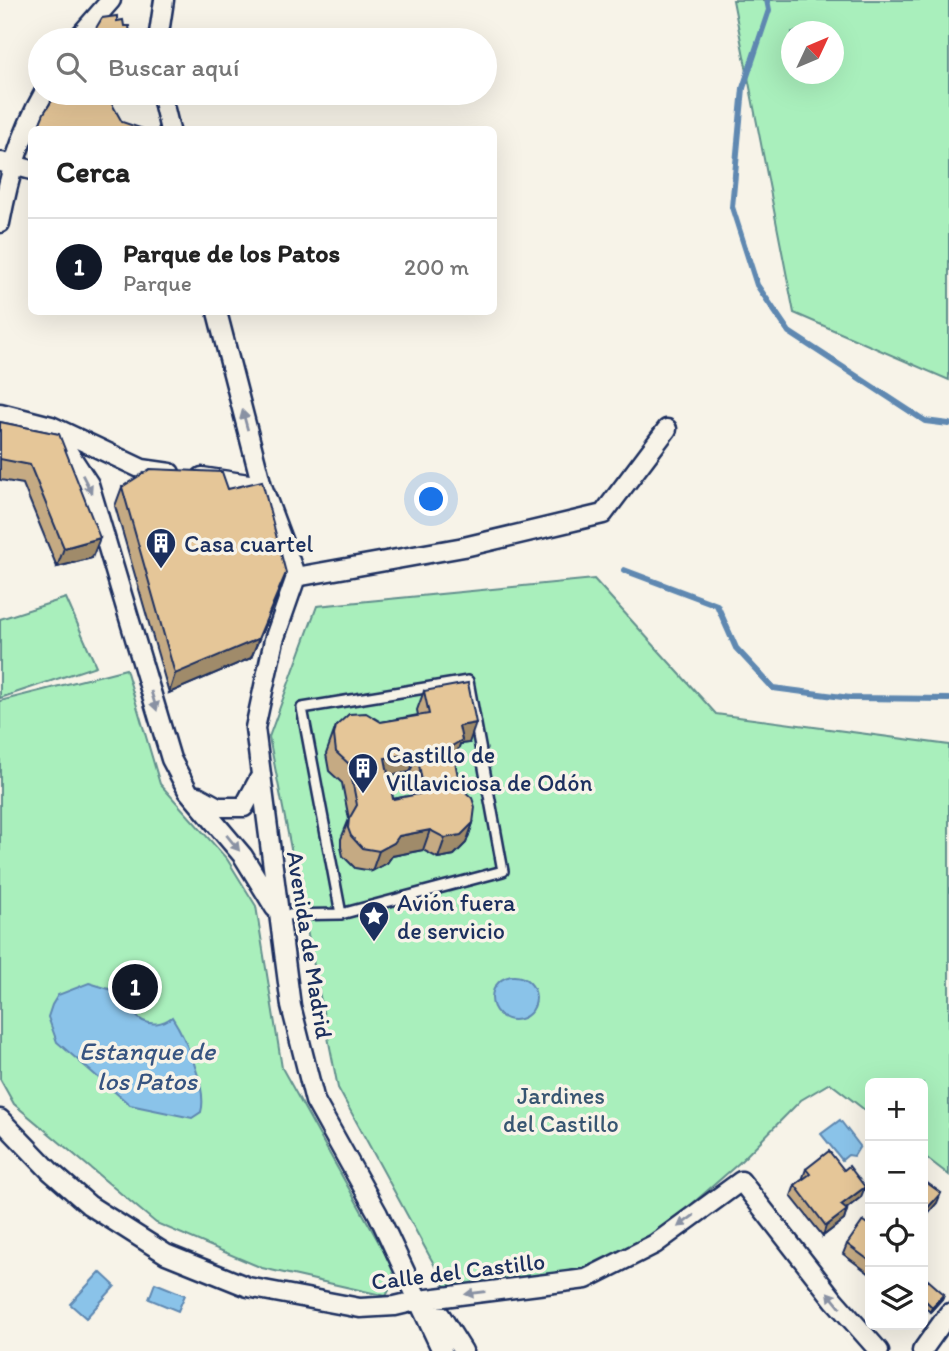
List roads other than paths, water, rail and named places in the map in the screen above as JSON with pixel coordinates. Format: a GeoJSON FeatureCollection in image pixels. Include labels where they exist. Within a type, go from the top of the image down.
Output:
{"type":"FeatureCollection","features":[{"type":"Feature","properties":{"kind":"street"},"geometry":{"type":"LineString","coordinates":[[86,28],[111,0]]}},
{"type":"Feature","properties":{"kind":"street"},"geometry":{"type":"LineString","coordinates":[[160,28],[164,0]]}},
{"type":"Feature","properties":{"kind":"street"},"geometry":{"type":"LineString","coordinates":[[0,223],[6,163],[37,105]]}},
{"type":"Feature","properties":{"kind":"street"},"geometry":{"type":"LineString","coordinates":[[164,105],[169,126]]}},
{"type":"Feature","properties":{"kind":"street"},"geometry":{"type":"LineString","coordinates":[[6,163],[28,169]]}},
{"type":"Feature","properties":{"kind":"street"},"geometry":{"type":"LineString","coordinates":[[217,315],[262,485],[296,577],[464,547],[603,514],[667,429]]}},
{"type":"Feature","properties":{"kind":"street"},"geometry":{"type":"LineString","coordinates":[[0,412],[51,426],[142,469],[262,485]]}},
{"type":"Feature","properties":{"kind":"street"},"geometry":{"type":"LineString","coordinates":[[51,426],[89,484],[171,759],[188,791],[243,856],[279,915]]}},
{"type":"Feature","properties":{"kind":"street","name":"Avenida de Madrid"},"geometry":{"type":"LineString","coordinates":[[296,577],[274,640],[255,728],[291,1006],[315,1101],[378,1214],[442,1351]]}},
{"type":"Feature","properties":{"kind":"street"},"geometry":{"type":"LineString","coordinates":[[188,791],[218,807],[244,807],[260,779]]}},
{"type":"Feature","properties":{"kind":"street","name":"Calle del Castillo"},"geometry":{"type":"LineString","coordinates":[[2,1125],[89,1205],[166,1254],[248,1287],[360,1308],[395,1306],[420,1300],[586,1279],[654,1244],[741,1181],[834,1300],[879,1351]]}},
{"type":"Feature","properties":{"kind":"street","name":"Avenida de Madrid"},"geometry":{"type":"LineString","coordinates":[[420,1300],[441,1316],[463,1351]]}},
{"type":"Feature","properties":{"kind":"street"},"geometry":{"type":"LineString","coordinates":[[922,1351],[949,1313]]}},
{"type":"Feature","properties":{"kind":"lane"},"geometry":{"type":"LineString","coordinates":[[279,915],[341,914],[503,871],[468,681],[302,708],[341,914]]}},
{"type":"Feature","properties":{"kind":"water"},"geometry":{"type":"Polygon","coordinates":[[[514,976],[523,977],[530,982],[535,989],[535,1007],[530,1014],[523,1019],[514,1020],[505,1019],[498,1014],[493,1007],[492,998],[493,989],[498,982],[505,977],[514,976]]]}},
{"type":"Feature","properties":{"kind":"water","name":"Estanque de los Patos"},"geometry":{"type":"Polygon","coordinates":[[[89,983],[129,995],[133,1011],[143,1021],[157,1023],[172,1017],[189,1050],[198,1077],[201,1112],[192,1118],[130,1105],[57,1042],[48,1017],[52,1005],[58,995],[89,983]]]}},
{"type":"Feature","properties":{"kind":"water"},"geometry":{"type":"Polygon","coordinates":[[[840,1120],[860,1146],[854,1156],[848,1155],[842,1160],[821,1134],[840,1120]]]}},
{"type":"Feature","properties":{"kind":"water"},"geometry":{"type":"Polygon","coordinates":[[[100,1272],[115,1286],[86,1318],[70,1304],[100,1272]]]}},
{"type":"Feature","properties":{"kind":"water"},"geometry":{"type":"Polygon","coordinates":[[[155,1283],[185,1295],[178,1311],[149,1299],[155,1283]]]}},
{"type":"Feature","properties":{"kind":"waterway"},"geometry":{"type":"LineString","coordinates":[[767,0],[769,10],[743,88],[732,207],[757,285],[789,332],[925,421],[949,424]]}},
{"type":"Feature","properties":{"kind":"waterway"},"geometry":{"type":"LineString","coordinates":[[624,570],[717,605],[736,648],[773,688],[850,698],[949,699]]}},
{"type":"Feature","properties":{"kind":"place","name":"Casa cuartel"},"geometry":{"type":"Point","coordinates":[161,570]}},
{"type":"Feature","properties":{"kind":"place","name":"Castillo de Villaviciosa de Odón"},"geometry":{"type":"Point","coordinates":[363,795]}},
{"type":"Feature","properties":{"kind":"place","name":"Avión fuera de servicio"},"geometry":{"type":"Point","coordinates":[374,943]}},
{"type":"Feature","properties":{"kind":"place","name":"Parque de los Patos"},"geometry":{"type":"Point","coordinates":[135,987]}},
{"type":"Feature","properties":{"kind":"park label","name":"Jardines del Castillo"},"geometry":{"type":"Point","coordinates":[561,1109]}}]}
